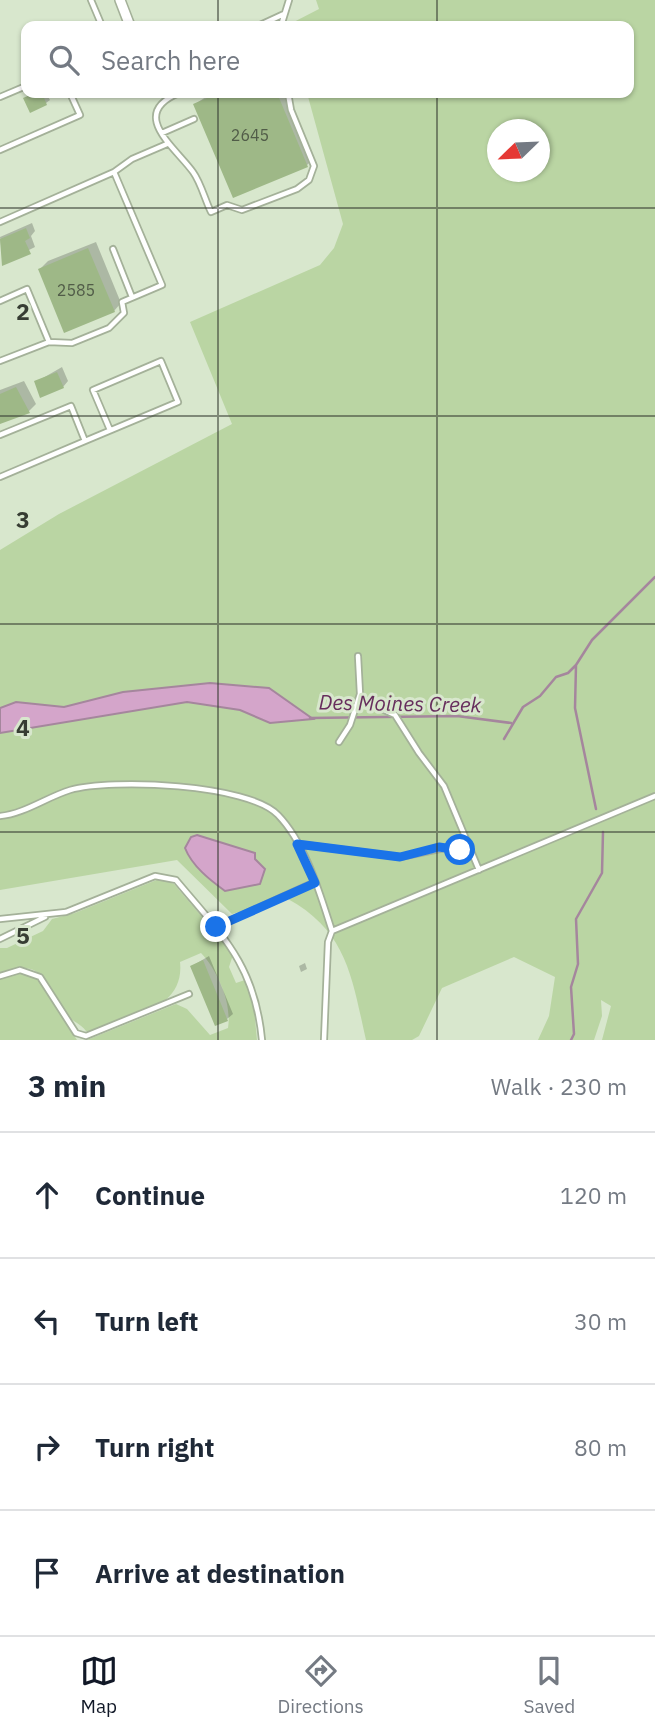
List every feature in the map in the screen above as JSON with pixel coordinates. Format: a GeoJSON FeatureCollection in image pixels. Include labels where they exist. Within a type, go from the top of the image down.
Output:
{"type":"FeatureCollection","features":[{"type":"Feature","properties":{"kind":"street"},"geometry":{"type":"LineString","coordinates":[[120,0],[128,21]]}},
{"type":"Feature","properties":{"kind":"lane"},"geometry":{"type":"LineString","coordinates":[[91,0],[100,21]]}},
{"type":"Feature","properties":{"kind":"lane"},"geometry":{"type":"LineString","coordinates":[[282,21],[289,0]]}},
{"type":"Feature","properties":{"kind":"lane"},"geometry":{"type":"LineString","coordinates":[[268,21],[284,13]]}},
{"type":"Feature","properties":{"kind":"lane"},"geometry":{"type":"LineString","coordinates":[[0,97],[21,88]]}},
{"type":"Feature","properties":{"kind":"lane"},"geometry":{"type":"LineString","coordinates":[[0,150],[80,115],[72,98]]}},
{"type":"Feature","properties":{"kind":"lane"},"geometry":{"type":"LineString","coordinates":[[170,98],[158,105],[156,115],[162,133],[167,144],[194,173],[211,212],[227,205],[243,210],[297,189],[309,180],[314,166],[291,110],[289,98]]}},
{"type":"Feature","properties":{"kind":"lane"},"geometry":{"type":"LineString","coordinates":[[162,133],[194,119]]}},
{"type":"Feature","properties":{"kind":"lane"},"geometry":{"type":"LineString","coordinates":[[0,222],[114,172],[132,159],[167,144]]}},
{"type":"Feature","properties":{"kind":"lane"},"geometry":{"type":"LineString","coordinates":[[0,361],[48,342],[72,343],[109,328],[124,313],[122,302],[162,285],[114,172]]}},
{"type":"Feature","properties":{"kind":"lane"},"geometry":{"type":"LineString","coordinates":[[113,249],[132,298]]}},
{"type":"Feature","properties":{"kind":"lane"},"geometry":{"type":"LineString","coordinates":[[0,300],[27,289],[48,342]]}},
{"type":"Feature","properties":{"kind":"lane"},"geometry":{"type":"LineString","coordinates":[[0,477],[178,402],[161,361],[93,390],[110,430]]}},
{"type":"Feature","properties":{"kind":"lane"},"geometry":{"type":"LineString","coordinates":[[0,435],[71,406],[85,440]]}},
{"type":"Feature","properties":{"kind":"lane"},"geometry":{"type":"LineString","coordinates":[[339,742],[350,725],[360,694],[358,656]]}},
{"type":"Feature","properties":{"kind":"lane"},"geometry":{"type":"LineString","coordinates":[[360,694],[367,702],[395,715],[419,754],[444,786],[479,870]]}},
{"type":"Feature","properties":{"kind":"lane"},"geometry":{"type":"LineString","coordinates":[[0,816],[72,789],[122,785],[202,788],[261,803],[278,815],[297,844],[315,883],[332,931],[328,942],[324,1040]]}},
{"type":"Feature","properties":{"kind":"lane"},"geometry":{"type":"LineString","coordinates":[[332,931],[655,796]]}},
{"type":"Feature","properties":{"kind":"lane"},"geometry":{"type":"LineString","coordinates":[[297,844],[400,857],[450,846],[473,857]]}},
{"type":"Feature","properties":{"kind":"lane"},"geometry":{"type":"LineString","coordinates":[[0,919],[16,915],[66,912],[155,876],[176,880],[236,951],[259,1008],[262,1040]]}},
{"type":"Feature","properties":{"kind":"lane"},"geometry":{"type":"LineString","coordinates":[[216,927],[315,883]]}},
{"type":"Feature","properties":{"kind":"lane"},"geometry":{"type":"LineString","coordinates":[[0,939],[49,915]]}},
{"type":"Feature","properties":{"kind":"lane"},"geometry":{"type":"LineString","coordinates":[[0,976],[20,970],[40,977],[76,1033],[86,1037],[189,994]]}},
{"type":"Feature","properties":{"kind":"green space"},"geometry":{"type":"Polygon","coordinates":[[[316,0],[655,0],[655,1040],[602,1040],[611,1006],[601,1000],[602,1016],[594,1040],[538,1040],[549,1016],[555,977],[514,957],[442,988],[419,1036],[412,1040],[366,1040],[351,977],[335,942],[324,926],[288,899],[232,914],[177,860],[0,890],[0,550],[59,514],[232,424],[190,322],[320,265],[334,248],[343,224],[308,98],[634,98],[634,21],[296,21],[319,9],[316,0]]]}},
{"type":"Feature","properties":{"kind":"green space"},"geometry":{"type":"Polygon","coordinates":[[[159,879],[174,884],[230,950],[233,955],[229,967],[236,983],[245,980],[254,1007],[257,1040],[87,1040],[176,1004],[187,1009],[210,1035],[228,1028],[226,998],[213,969],[201,953],[180,962],[179,978],[174,990],[165,1000],[141,1015],[98,1031],[86,1031],[67,1016],[47,983],[35,971],[26,968],[0,973],[0,948],[7,948],[43,931],[52,919],[75,913],[159,879]]]}},
{"type":"Feature","properties":{"kind":"green space"},"geometry":{"type":"Polygon","coordinates":[[[17,973],[33,974],[40,980],[77,1040],[0,1040],[0,979],[17,973]]]}},
{"type":"Feature","properties":{"kind":"shaded area"},"geometry":{"type":"Polygon","coordinates":[[[210,683],[269,688],[313,719],[270,723],[240,710],[187,702],[0,733],[0,708],[16,702],[64,707],[123,692],[210,683]]]}},
{"type":"Feature","properties":{"kind":"shaded area"},"geometry":{"type":"Polygon","coordinates":[[[197,835],[255,853],[255,859],[265,869],[260,884],[225,891],[219,887],[197,867],[185,848],[191,837],[197,835]]]}},
{"type":"Feature","properties":{"kind":"building"},"geometry":{"type":"Polygon","coordinates":[[[23,98],[44,98],[47,105],[30,113],[23,98]]]}},
{"type":"Feature","properties":{"kind":"building"},"geometry":{"type":"Polygon","coordinates":[[[207,98],[279,98],[308,167],[233,198],[193,104],[207,98]]]}},
{"type":"Feature","properties":{"kind":"building"},"geometry":{"type":"Polygon","coordinates":[[[26,228],[30,238],[25,241],[31,254],[2,266],[0,239],[26,228]]]}},
{"type":"Feature","properties":{"kind":"building"},"geometry":{"type":"Polygon","coordinates":[[[88,248],[115,312],[64,333],[38,269],[88,248]]]}},
{"type":"Feature","properties":{"kind":"building"},"geometry":{"type":"Polygon","coordinates":[[[57,372],[64,388],[40,398],[34,381],[57,372]]]}},
{"type":"Feature","properties":{"kind":"building"},"geometry":{"type":"Polygon","coordinates":[[[16,387],[30,413],[0,424],[0,394],[16,387]]]}},
{"type":"Feature","properties":{"kind":"building"},"geometry":{"type":"Polygon","coordinates":[[[203,960],[228,1021],[215,1026],[190,966],[203,960]]]}},
{"type":"Feature","properties":{"kind":"waterway","name":"Des Moines Creek"},"geometry":{"type":"LineString","coordinates":[[504,739],[523,707],[540,696],[556,677],[568,673],[592,640],[655,577]]}},
{"type":"Feature","properties":{"kind":"waterway","name":"Des Moines Creek"},"geometry":{"type":"LineString","coordinates":[[576,665],[575,708],[596,809]]}},
{"type":"Feature","properties":{"kind":"waterway","name":"Des Moines Creek"},"geometry":{"type":"LineString","coordinates":[[310,718],[457,716],[511,723]]}},
{"type":"Feature","properties":{"kind":"waterway","name":"Des Moines Creek"},"geometry":{"type":"LineString","coordinates":[[571,1040],[574,1034],[571,987],[578,964],[576,919],[602,873],[603,832]]}},
{"type":"Feature","properties":{"kind":"route"},"geometry":{"type":"LineString","coordinates":[[216,927],[315,883],[297,844],[400,857],[439,847],[450,846],[460,850]]}}]}
